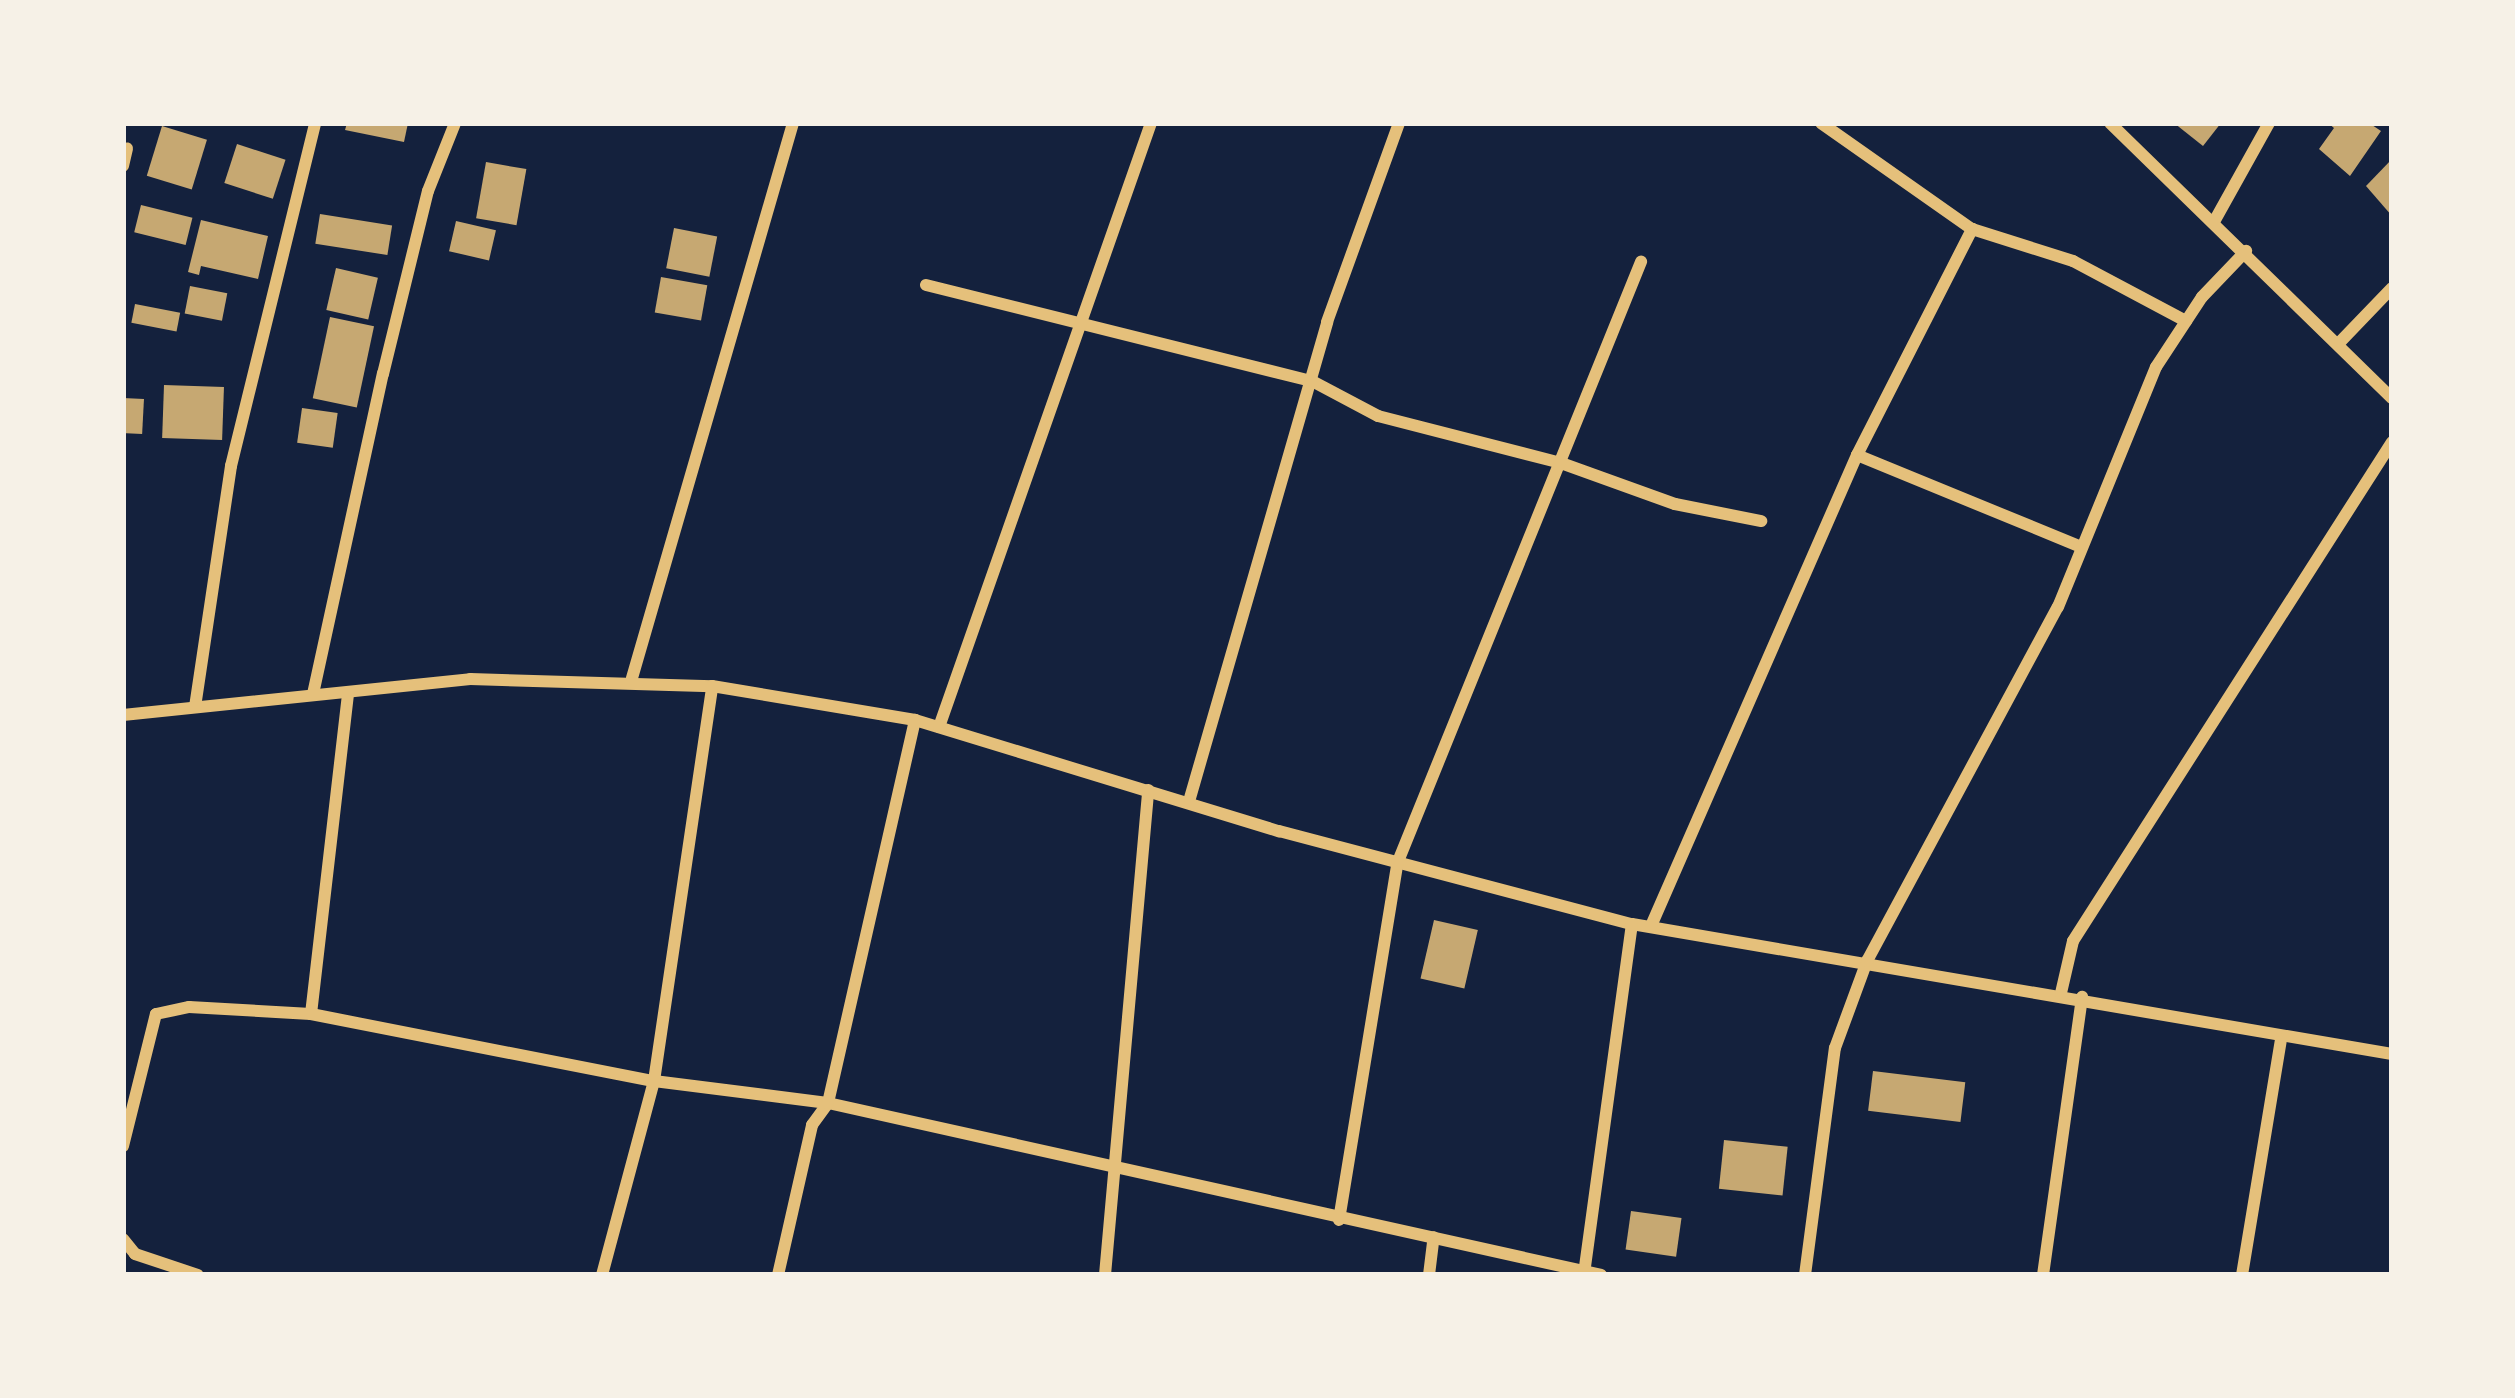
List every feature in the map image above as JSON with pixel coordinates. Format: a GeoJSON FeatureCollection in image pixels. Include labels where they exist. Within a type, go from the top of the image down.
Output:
{"type":"FeatureCollection","features":[{"type":"Feature","properties":{"kind":"street"},"geometry":{"type":"LineString","coordinates":[[195,707],[231,466],[315,123]]}},
{"type":"Feature","properties":{"kind":"street"},"geometry":{"type":"LineString","coordinates":[[313,694],[382,374],[428,191],[455,123]]}},
{"type":"Feature","properties":{"kind":"street"},"geometry":{"type":"LineString","coordinates":[[632,678],[793,123]]}},
{"type":"Feature","properties":{"kind":"street"},"geometry":{"type":"LineString","coordinates":[[939,727],[1151,123]]}},
{"type":"Feature","properties":{"kind":"street"},"geometry":{"type":"LineString","coordinates":[[1190,798],[1312,381],[1399,123]]}},
{"type":"Feature","properties":{"kind":"street"},"geometry":{"type":"LineString","coordinates":[[1821,123],[1972,229],[2073,261],[2186,321]]}},
{"type":"Feature","properties":{"kind":"street"},"geometry":{"type":"LineString","coordinates":[[2110,123],[2215,220],[2392,398]]}},
{"type":"Feature","properties":{"kind":"street"},"geometry":{"type":"LineString","coordinates":[[2215,220],[2269,123]]}},
{"type":"Feature","properties":{"kind":"street"},"geometry":{"type":"LineString","coordinates":[[123,166],[127,148]]}},
{"type":"Feature","properties":{"kind":"street"},"geometry":{"type":"LineString","coordinates":[[1651,926],[1857,455],[1972,229]]}},
{"type":"Feature","properties":{"kind":"street"},"geometry":{"type":"LineString","coordinates":[[1805,1275],[1834,1048],[1867,961],[2016,690],[2081,547],[2118,449],[2186,321],[2246,251]]}},
{"type":"Feature","properties":{"kind":"street"},"geometry":{"type":"LineString","coordinates":[[1339,1220],[1397,864],[1642,262]]}},
{"type":"Feature","properties":{"kind":"street"},"geometry":{"type":"LineString","coordinates":[[926,285],[1082,320],[1312,381],[1378,416],[1561,463],[1675,504],[1761,521]]}},
{"type":"Feature","properties":{"kind":"street"},"geometry":{"type":"LineString","coordinates":[[2340,343],[2392,288]]}},
{"type":"Feature","properties":{"kind":"street"},"geometry":{"type":"LineString","coordinates":[[2061,993],[2073,941],[2392,442]]}},
{"type":"Feature","properties":{"kind":"street"},"geometry":{"type":"LineString","coordinates":[[1857,455],[2081,547]]}},
{"type":"Feature","properties":{"kind":"street"},"geometry":{"type":"LineString","coordinates":[[123,715],[470,679],[632,678],[712,686],[915,720],[1148,790],[1190,798],[1397,864],[1632,924],[2061,993],[2281,1039],[2392,1054]]}},
{"type":"Feature","properties":{"kind":"street"},"geometry":{"type":"LineString","coordinates":[[602,1275],[654,1081],[712,686]]}},
{"type":"Feature","properties":{"kind":"street"},"geometry":{"type":"LineString","coordinates":[[311,1013],[348,694]]}},
{"type":"Feature","properties":{"kind":"street"},"geometry":{"type":"LineString","coordinates":[[778,1275],[812,1125],[828,1103],[915,720]]}},
{"type":"Feature","properties":{"kind":"street"},"geometry":{"type":"LineString","coordinates":[[1105,1275],[1148,790]]}},
{"type":"Feature","properties":{"kind":"street"},"geometry":{"type":"LineString","coordinates":[[1584,1273],[1632,924]]}},
{"type":"Feature","properties":{"kind":"street"},"geometry":{"type":"LineString","coordinates":[[2043,1275],[2082,998]]}},
{"type":"Feature","properties":{"kind":"street"},"geometry":{"type":"LineString","coordinates":[[123,1146],[156,1014],[189,1007],[311,1013],[654,1081],[828,1103],[1116,1162],[1339,1220],[1601,1275]]}},
{"type":"Feature","properties":{"kind":"street"},"geometry":{"type":"LineString","coordinates":[[2242,1275],[2281,1039]]}},
{"type":"Feature","properties":{"kind":"street"},"geometry":{"type":"LineString","coordinates":[[1429,1275],[1434,1238]]}},
{"type":"Feature","properties":{"kind":"street"},"geometry":{"type":"LineString","coordinates":[[123,1239],[135,1254],[198,1275]]}},
{"type":"Feature","properties":{"kind":"building"},"geometry":{"type":"Polygon","coordinates":[[[347,123],[408,123],[404,142],[345,130],[347,123]]]}},
{"type":"Feature","properties":{"kind":"building"},"geometry":{"type":"Polygon","coordinates":[[[2174,123],[2221,123],[2203,146],[2174,123]]]}},
{"type":"Feature","properties":{"kind":"building"},"geometry":{"type":"Polygon","coordinates":[[[2328,123],[2369,123],[2381,131],[2350,176],[2319,149],[2334,128],[2328,123]]]}},
{"type":"Feature","properties":{"kind":"building"},"geometry":{"type":"Polygon","coordinates":[[[162,126],[207,140],[192,189],[147,176],[162,126]]]}},
{"type":"Feature","properties":{"kind":"building"},"geometry":{"type":"Polygon","coordinates":[[[237,144],[286,160],[273,199],[224,183],[237,144]]]}},
{"type":"Feature","properties":{"kind":"building"},"geometry":{"type":"Polygon","coordinates":[[[2392,159],[2392,216],[2366,186],[2392,159]]]}},
{"type":"Feature","properties":{"kind":"building"},"geometry":{"type":"Polygon","coordinates":[[[486,162],[526,169],[516,225],[476,218],[486,162]]]}},
{"type":"Feature","properties":{"kind":"building"},"geometry":{"type":"Polygon","coordinates":[[[141,205],[192,218],[186,245],[134,232],[141,205]]]}},
{"type":"Feature","properties":{"kind":"building"},"geometry":{"type":"Polygon","coordinates":[[[320,214],[392,225],[387,255],[315,244],[320,214]]]}},
{"type":"Feature","properties":{"kind":"building"},"geometry":{"type":"Polygon","coordinates":[[[201,220],[268,236],[258,279],[201,266],[199,275],[188,272],[201,220]]]}},
{"type":"Feature","properties":{"kind":"building"},"geometry":{"type":"Polygon","coordinates":[[[456,221],[496,230],[489,260],[449,251],[456,221]]]}},
{"type":"Feature","properties":{"kind":"building"},"geometry":{"type":"Polygon","coordinates":[[[674,228],[717,236],[709,277],[666,268],[674,228]]]}},
{"type":"Feature","properties":{"kind":"building"},"geometry":{"type":"Polygon","coordinates":[[[336,268],[378,278],[368,320],[326,310],[336,268]]]}},
{"type":"Feature","properties":{"kind":"building"},"geometry":{"type":"Polygon","coordinates":[[[661,277],[707,285],[701,321],[655,312],[661,277]]]}},
{"type":"Feature","properties":{"kind":"building"},"geometry":{"type":"Polygon","coordinates":[[[190,286],[227,293],[222,321],[185,313],[190,286]]]}},
{"type":"Feature","properties":{"kind":"building"},"geometry":{"type":"Polygon","coordinates":[[[135,304],[180,313],[177,331],[131,323],[135,304]]]}},
{"type":"Feature","properties":{"kind":"building"},"geometry":{"type":"Polygon","coordinates":[[[330,317],[374,326],[357,408],[313,398],[330,317]]]}},
{"type":"Feature","properties":{"kind":"building"},"geometry":{"type":"Polygon","coordinates":[[[164,385],[224,387],[222,440],[162,438],[164,385]]]}},
{"type":"Feature","properties":{"kind":"building"},"geometry":{"type":"Polygon","coordinates":[[[123,398],[144,399],[142,434],[123,433],[123,398]]]}},
{"type":"Feature","properties":{"kind":"building"},"geometry":{"type":"Polygon","coordinates":[[[302,408],[338,413],[333,448],[297,443],[302,408]]]}},
{"type":"Feature","properties":{"kind":"building"},"geometry":{"type":"Polygon","coordinates":[[[1434,920],[1478,930],[1464,989],[1421,978],[1434,920]]]}},
{"type":"Feature","properties":{"kind":"building"},"geometry":{"type":"Polygon","coordinates":[[[1873,1071],[1965,1082],[1960,1122],[1868,1111],[1873,1071]]]}},
{"type":"Feature","properties":{"kind":"building"},"geometry":{"type":"Polygon","coordinates":[[[1724,1140],[1788,1147],[1783,1195],[1719,1189],[1724,1140]]]}},
{"type":"Feature","properties":{"kind":"building"},"geometry":{"type":"Polygon","coordinates":[[[1631,1211],[1682,1218],[1676,1257],[1626,1250],[1631,1211]]]}}]}
